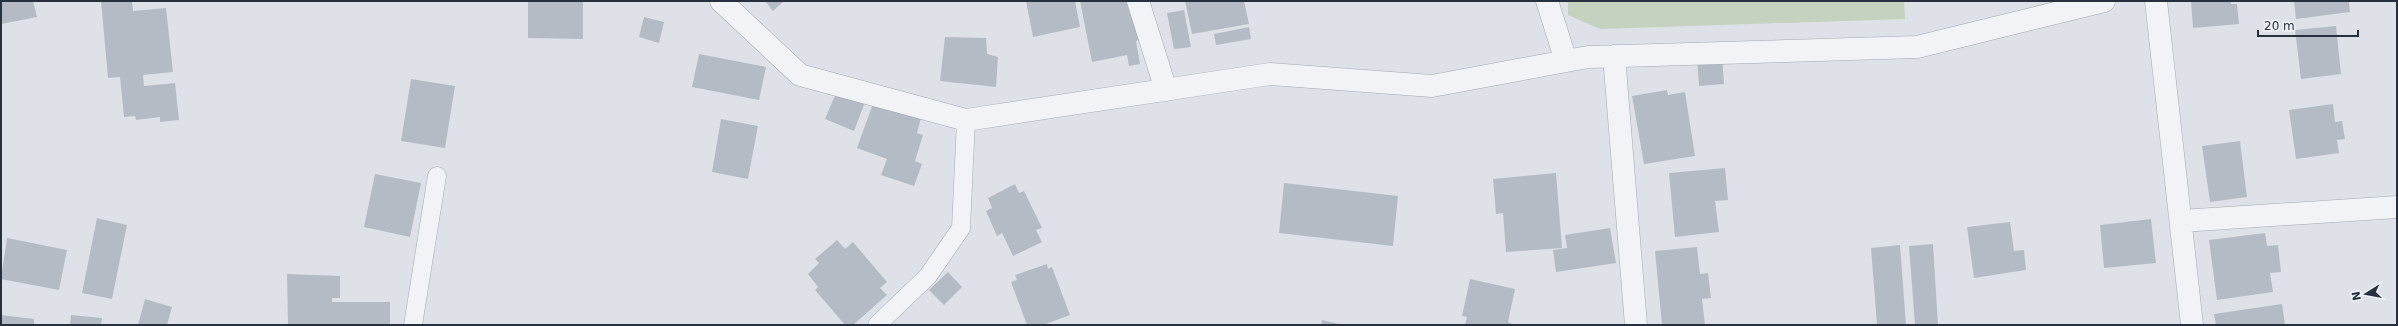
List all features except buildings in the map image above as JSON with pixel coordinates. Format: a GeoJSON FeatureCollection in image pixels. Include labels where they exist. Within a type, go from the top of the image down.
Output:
{"type":"FeatureCollection","features":[{"type":"Feature","properties":{"kind":"street"},"geometry":{"type":"LineString","coordinates":[[721,1],[800,75],[966,120],[1270,74],[1432,86],[1566,61],[1614,56],[1917,47],[2104,1]]}},
{"type":"Feature","properties":{"kind":"street"},"geometry":{"type":"LineString","coordinates":[[1138,1],[1166,90]]}},
{"type":"Feature","properties":{"kind":"street"},"geometry":{"type":"LineString","coordinates":[[1547,1],[1566,61]]}},
{"type":"Feature","properties":{"kind":"street"},"geometry":{"type":"LineString","coordinates":[[2156,1],[2192,325]]}},
{"type":"Feature","properties":{"kind":"street"},"geometry":{"type":"LineString","coordinates":[[1614,56],[1636,325]]}},
{"type":"Feature","properties":{"kind":"street"},"geometry":{"type":"LineString","coordinates":[[2181,221],[2397,207]]}},
{"type":"Feature","properties":{"kind":"lane"},"geometry":{"type":"LineString","coordinates":[[877,325],[928,276],[961,228],[966,120]]}},
{"type":"Feature","properties":{"kind":"lane"},"geometry":{"type":"LineString","coordinates":[[413,325],[437,176]]}},
{"type":"Feature","properties":{"kind":"green space"},"geometry":{"type":"Polygon","coordinates":[[[1568,1],[1904,1],[1905,19],[1600,29],[1568,15],[1568,1]]]}}]}
